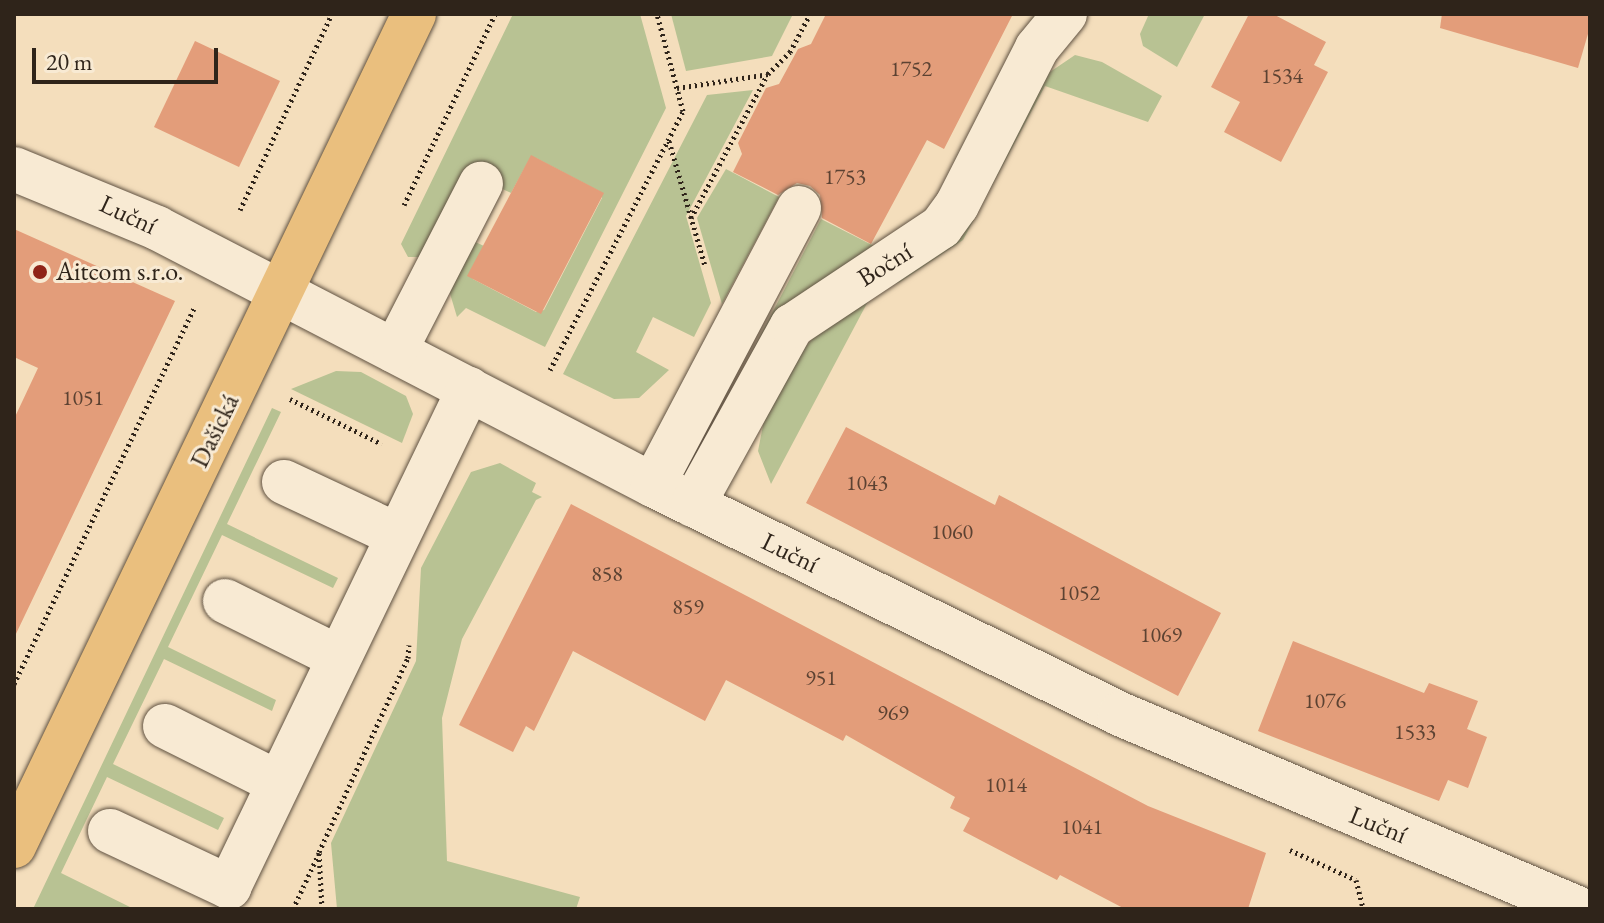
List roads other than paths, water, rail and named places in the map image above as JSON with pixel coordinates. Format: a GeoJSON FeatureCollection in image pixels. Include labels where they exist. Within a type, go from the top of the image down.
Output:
{"type":"FeatureCollection","features":[{"type":"Feature","properties":{"kind":"main road","name":"Dašická"},"geometry":{"type":"LineString","coordinates":[[14,846],[414,14]]}},
{"type":"Feature","properties":{"kind":"street","name":"Boční"},"geometry":{"type":"LineString","coordinates":[[693,505],[792,326],[941,227],[957,205],[1037,48],[1065,14]]}},
{"type":"Feature","properties":{"kind":"street","name":"Luční"},"geometry":{"type":"LineString","coordinates":[[14,169],[95,199],[217,259],[653,485],[1120,714],[1580,909]]}},
{"type":"Feature","properties":{"kind":"street"},"geometry":{"type":"LineString","coordinates":[[395,351],[481,184]]}},
{"type":"Feature","properties":{"kind":"street"},"geometry":{"type":"LineString","coordinates":[[653,485],[799,208]]}},
{"type":"Feature","properties":{"kind":"street"},"geometry":{"type":"LineString","coordinates":[[110,831],[229,887],[469,389]]}},
{"type":"Feature","properties":{"kind":"street"},"geometry":{"type":"LineString","coordinates":[[284,482],[397,535]]}},
{"type":"Feature","properties":{"kind":"street"},"geometry":{"type":"LineString","coordinates":[[225,601],[338,657]]}},
{"type":"Feature","properties":{"kind":"street"},"geometry":{"type":"LineString","coordinates":[[165,726],[279,783]]}},
{"type":"Feature","properties":{"kind":"place","name":"Aitcom s.r.o."},"geometry":{"type":"Point","coordinates":[40,272]}}]}
